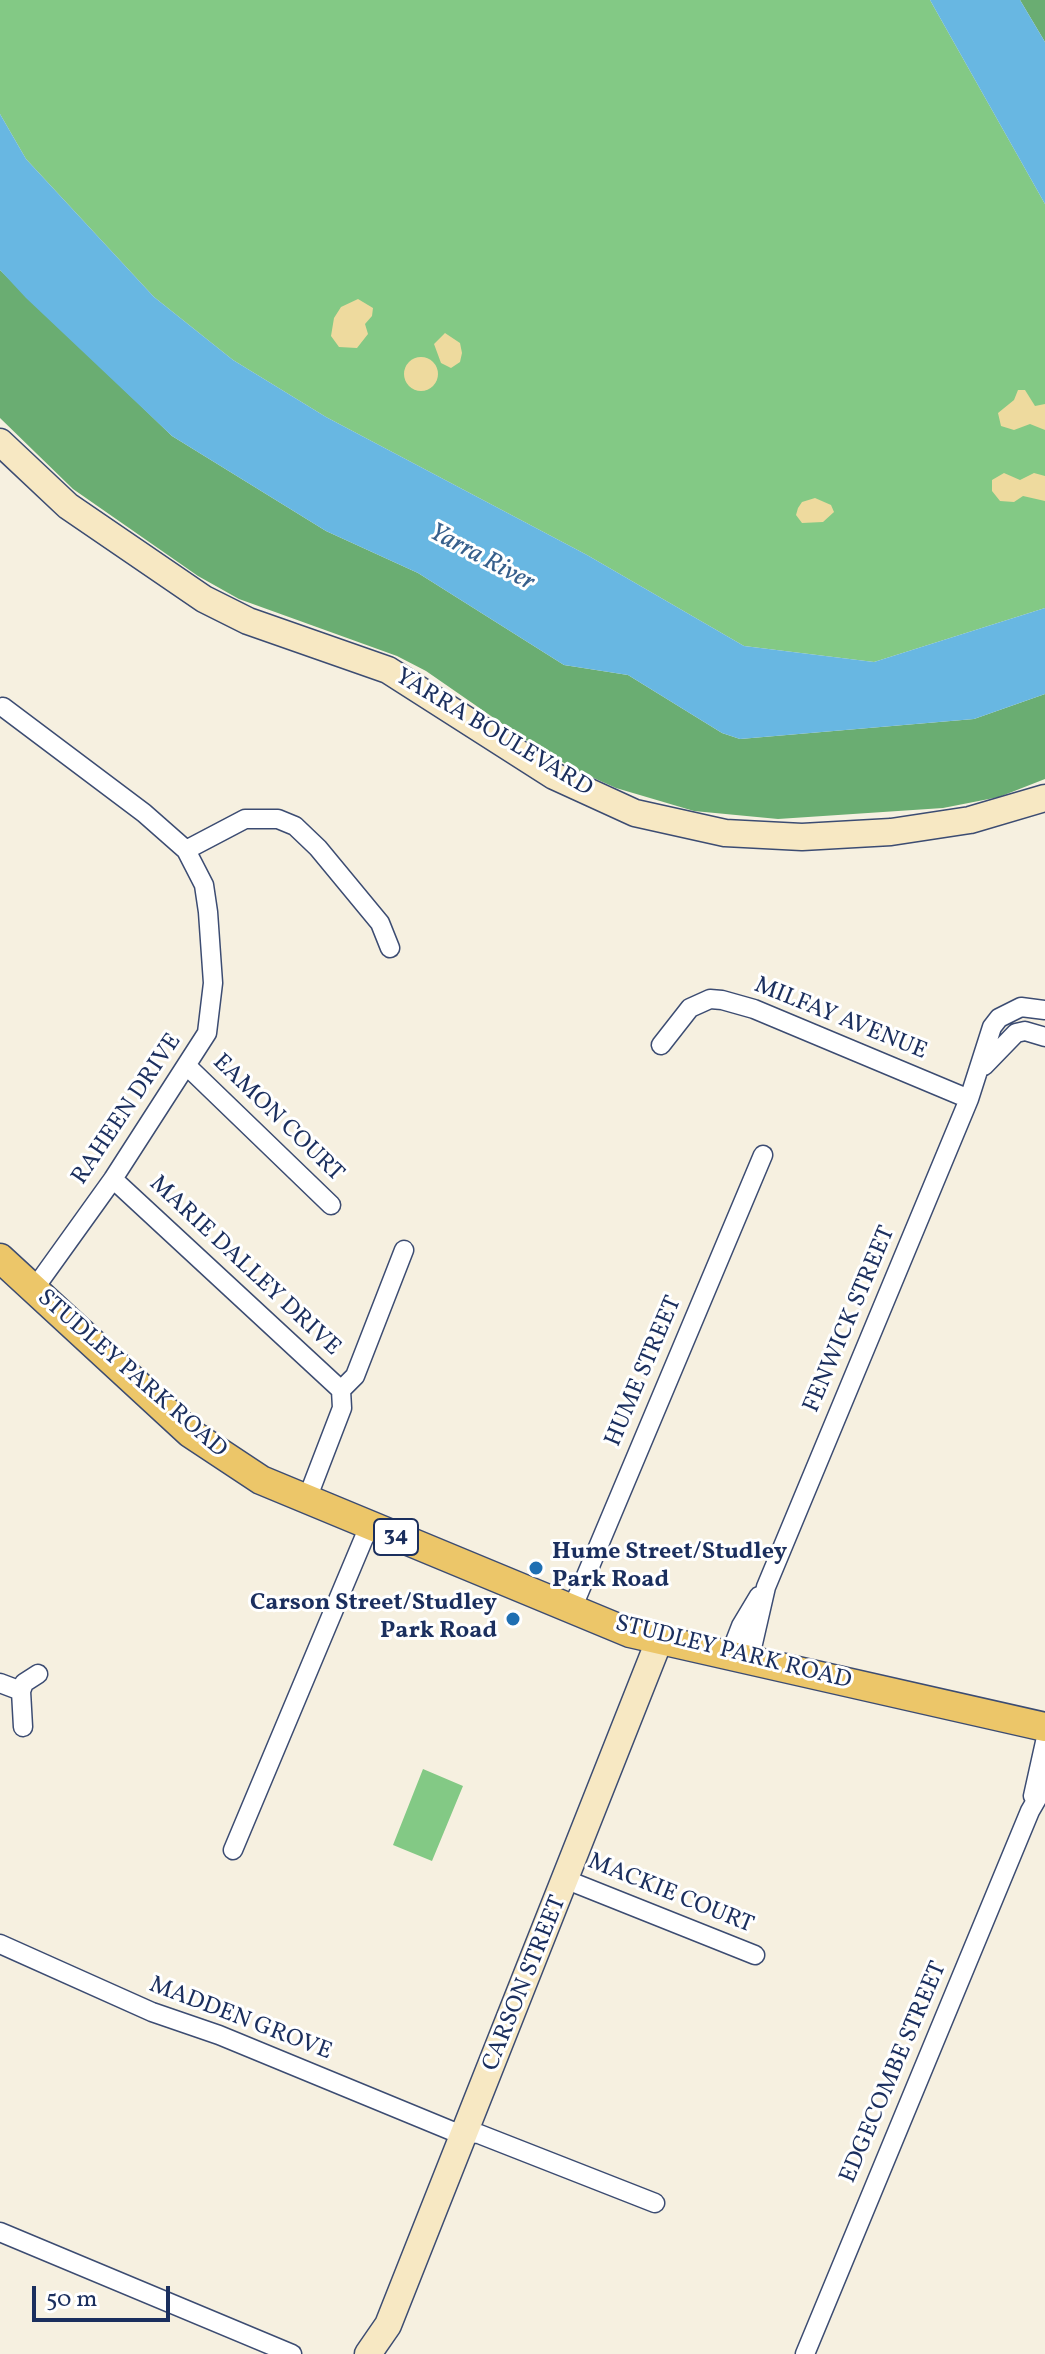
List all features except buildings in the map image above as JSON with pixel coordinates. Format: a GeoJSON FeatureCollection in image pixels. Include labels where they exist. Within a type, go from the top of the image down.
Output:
{"type":"FeatureCollection","features":[{"type":"Feature","properties":{"kind":"main road","name":"YARRA BOULEVARD"},"geometry":{"type":"LineString","coordinates":[[0,442],[68,506],[204,599],[248,621],[388,670],[554,776],[635,813],[725,833],[802,837],[891,832],[958,822],[1045,798]]}},
{"type":"Feature","properties":{"kind":"main road","name":"STUDLEY PARK ROAD"},"geometry":{"type":"LineString","coordinates":[[0,1258],[214,1451],[261,1480],[572,1609],[659,1641],[1045,1727]]}},
{"type":"Feature","properties":{"kind":"main road","name":"CARSON STREET"},"geometry":{"type":"LineString","coordinates":[[383,2354],[388,2325],[567,1880],[659,1641]]}},
{"type":"Feature","properties":{"kind":"main road","name":"CARSON STREET"},"geometry":{"type":"LineString","coordinates":[[368,2354],[388,2325]]}},
{"type":"Feature","properties":{"kind":"street","name":"RAHEEN DRIVE"},"geometry":{"type":"LineString","coordinates":[[3,707],[144,813],[186,850],[204,885],[213,983],[207,1033],[188,1067],[34,1289]]}},
{"type":"Feature","properties":{"kind":"street"},"geometry":{"type":"LineString","coordinates":[[186,850],[245,819],[278,819],[295,826],[318,848],[380,923],[390,948]]}},
{"type":"Feature","properties":{"kind":"street","name":"MILFAY AVENUE"},"geometry":{"type":"LineString","coordinates":[[661,1045],[690,1008],[710,999],[722,1000],[754,1009],[969,1099]]}},
{"type":"Feature","properties":{"kind":"street"},"geometry":{"type":"LineString","coordinates":[[980,1072],[988,1038],[999,1018],[1021,1007],[1045,1010]]}},
{"type":"Feature","properties":{"kind":"street"},"geometry":{"type":"LineString","coordinates":[[980,1072],[1016,1033],[1025,1031],[1045,1037]]}},
{"type":"Feature","properties":{"kind":"street","name":"EAMON COURT"},"geometry":{"type":"LineString","coordinates":[[188,1067],[331,1205]]}},
{"type":"Feature","properties":{"kind":"street","name":"FENWICK STREET"},"geometry":{"type":"LineString","coordinates":[[739,1659],[741,1626],[766,1587],[980,1072]]}},
{"type":"Feature","properties":{"kind":"street","name":"HUME STREET"},"geometry":{"type":"LineString","coordinates":[[572,1609],[763,1155]]}},
{"type":"Feature","properties":{"kind":"street","name":"MARIE DALLEY DRIVE"},"geometry":{"type":"LineString","coordinates":[[113,1179],[341,1390]]}},
{"type":"Feature","properties":{"kind":"street"},"geometry":{"type":"LineString","coordinates":[[307,1499],[342,1408],[341,1390],[355,1376],[404,1250]]}},
{"type":"Feature","properties":{"kind":"street"},"geometry":{"type":"LineString","coordinates":[[233,1850],[369,1526]]}},
{"type":"Feature","properties":{"kind":"street"},"geometry":{"type":"LineString","coordinates":[[23,1727],[21,1691],[24,1683],[38,1674]]}},
{"type":"Feature","properties":{"kind":"street"},"geometry":{"type":"LineString","coordinates":[[0,1683],[21,1691]]}},
{"type":"Feature","properties":{"kind":"street","name":"EDGECOMBE STREET"},"geometry":{"type":"LineString","coordinates":[[1030,1811],[1045,1742]]}},
{"type":"Feature","properties":{"kind":"street","name":"EDGECOMBE STREET"},"geometry":{"type":"LineString","coordinates":[[805,2354],[1030,1811],[1045,1785]]}},
{"type":"Feature","properties":{"kind":"street","name":"MACKIE COURT"},"geometry":{"type":"LineString","coordinates":[[567,1880],[755,1955]]}},
{"type":"Feature","properties":{"kind":"street","name":"MADDEN GROVE"},"geometry":{"type":"LineString","coordinates":[[0,1944],[152,2012],[219,2035],[452,2131],[479,2134],[655,2203]]}},
{"type":"Feature","properties":{"kind":"street"},"geometry":{"type":"LineString","coordinates":[[0,2232],[292,2354]]}},
{"type":"Feature","properties":{"kind":"green space"},"geometry":{"type":"Polygon","coordinates":[[[0,0],[930,0],[1045,204],[1045,608],[874,662],[744,646],[587,555],[326,417],[233,360],[154,297],[26,159],[0,114],[0,0]]]}},
{"type":"Feature","properties":{"kind":"green space"},"geometry":{"type":"Polygon","coordinates":[[[1020,0],[1045,0],[1045,42],[1020,0]]]}},
{"type":"Feature","properties":{"kind":"green space"},"geometry":{"type":"Polygon","coordinates":[[[0,270],[172,436],[326,531],[418,573],[564,665],[628,675],[722,733],[740,739],[974,719],[1045,694],[1045,779],[999,797],[943,808],[778,819],[694,811],[616,788],[576,770],[530,743],[426,671],[397,656],[239,599],[198,576],[73,489],[0,418],[0,270]]]}},
{"type":"Feature","properties":{"kind":"green space"},"geometry":{"type":"Polygon","coordinates":[[[423,1769],[463,1786],[432,1861],[393,1845],[423,1769]]]}},
{"type":"Feature","properties":{"kind":"sand"},"geometry":{"type":"Polygon","coordinates":[[[358,299],[373,308],[372,316],[365,324],[368,334],[357,348],[339,347],[331,336],[334,318],[341,307],[358,299]]]}},
{"type":"Feature","properties":{"kind":"sand"},"geometry":{"type":"Polygon","coordinates":[[[445,333],[460,343],[462,353],[460,362],[451,368],[441,363],[434,344],[445,333]]]}},
{"type":"Feature","properties":{"kind":"sand"},"geometry":{"type":"Polygon","coordinates":[[[421,357],[433,362],[438,374],[433,386],[421,391],[409,386],[404,374],[409,362],[421,357]]]}},
{"type":"Feature","properties":{"kind":"sand"},"geometry":{"type":"Polygon","coordinates":[[[1018,390],[1025,390],[1035,406],[1045,404],[1045,430],[1030,424],[1014,430],[1001,426],[998,413],[1014,400],[1018,390]]]}},
{"type":"Feature","properties":{"kind":"sand"},"geometry":{"type":"Polygon","coordinates":[[[1004,473],[1020,480],[1034,473],[1045,476],[1045,501],[1023,496],[1014,502],[1000,501],[992,491],[992,480],[1004,473]]]}},
{"type":"Feature","properties":{"kind":"sand"},"geometry":{"type":"Polygon","coordinates":[[[815,498],[831,505],[834,512],[823,522],[802,523],[796,515],[798,508],[802,502],[815,498]]]}},
{"type":"Feature","properties":{"kind":"water"},"geometry":{"type":"Polygon","coordinates":[[[930,0],[1020,0],[1045,42],[1045,204],[930,0]]]}},
{"type":"Feature","properties":{"kind":"water","name":"Yarra River"},"geometry":{"type":"Polygon","coordinates":[[[0,114],[26,159],[154,297],[233,360],[326,417],[587,555],[744,646],[874,662],[1045,608],[1045,694],[974,719],[740,739],[722,733],[628,675],[564,665],[418,573],[326,531],[172,436],[26,298],[0,270],[0,114]]]}},
{"type":"Feature","properties":{"kind":"place","name":"Hume Street/Studley Park Road"},"geometry":{"type":"Point","coordinates":[536,1568]}},
{"type":"Feature","properties":{"kind":"place","name":"Carson Street/Studley Park Road"},"geometry":{"type":"Point","coordinates":[513,1619]}}]}
